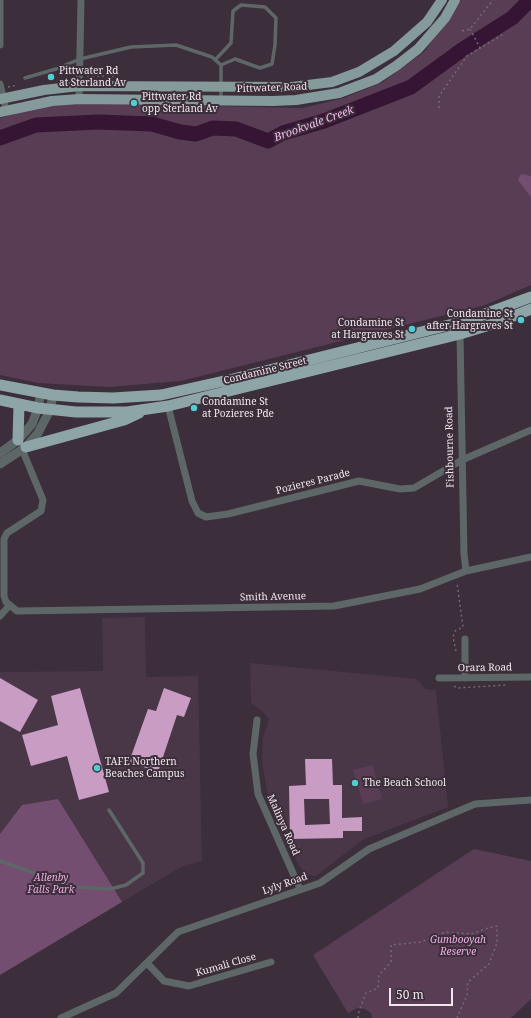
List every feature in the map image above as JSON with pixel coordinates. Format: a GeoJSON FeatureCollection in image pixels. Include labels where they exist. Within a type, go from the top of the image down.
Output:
{"type":"FeatureCollection","features":[{"type":"Feature","properties":{"kind":"highway","name":"Condamine Street"},"geometry":{"type":"LineString","coordinates":[[0,385],[53,395],[113,398],[167,394],[248,376],[459,322],[531,297]]}},
{"type":"Feature","properties":{"kind":"highway","name":"Condamine Street"},"geometry":{"type":"LineString","coordinates":[[0,400],[50,410],[106,413],[168,406],[460,334],[496,323],[531,309]]}},
{"type":"Feature","properties":{"kind":"highway","name":"Fishbourne Road"},"geometry":{"type":"LineString","coordinates":[[459,322],[460,334]]}},
{"type":"Feature","properties":{"kind":"highway"},"geometry":{"type":"LineString","coordinates":[[19,405],[22,445],[124,420],[147,409]]}},
{"type":"Feature","properties":{"kind":"main road","name":"Pittwater Road"},"geometry":{"type":"LineString","coordinates":[[1,98],[44,90],[79,86],[311,86],[347,77],[376,63],[394,51],[427,22],[442,0]]}},
{"type":"Feature","properties":{"kind":"main road","name":"Pittwater Road"},"geometry":{"type":"LineString","coordinates":[[3,111],[52,101],[79,99],[221,102],[296,100],[339,93],[361,86],[396,66],[418,49],[445,18],[452,1]]}},
{"type":"Feature","properties":{"kind":"street"},"geometry":{"type":"LineString","coordinates":[[0,0],[0,45]]}},
{"type":"Feature","properties":{"kind":"street"},"geometry":{"type":"LineString","coordinates":[[79,99],[81,0]]}},
{"type":"Feature","properties":{"kind":"street"},"geometry":{"type":"LineString","coordinates":[[0,84],[3,111]]}},
{"type":"Feature","properties":{"kind":"street","name":"Fishbourne Road"},"geometry":{"type":"LineString","coordinates":[[460,334],[464,554],[466,571]]}},
{"type":"Feature","properties":{"kind":"street"},"geometry":{"type":"LineString","coordinates":[[0,453],[22,445],[35,419],[41,393]]}},
{"type":"Feature","properties":{"kind":"street"},"geometry":{"type":"LineString","coordinates":[[0,464],[38,433],[50,410],[53,395]]}},
{"type":"Feature","properties":{"kind":"street","name":"Pozieres Parade"},"geometry":{"type":"LineString","coordinates":[[168,406],[192,501],[198,513],[206,517],[228,514],[359,481],[400,489],[414,488],[462,460],[531,430]]}},
{"type":"Feature","properties":{"kind":"street"},"geometry":{"type":"LineString","coordinates":[[0,616],[10,606],[4,596],[4,539],[7,533],[40,511],[43,500],[22,445]]}},
{"type":"Feature","properties":{"kind":"street","name":"Smith Avenue"},"geometry":{"type":"LineString","coordinates":[[10,606],[17,611],[334,606],[420,589],[466,571],[531,557]]}},
{"type":"Feature","properties":{"kind":"street"},"geometry":{"type":"LineString","coordinates":[[465,639],[465,678]]}},
{"type":"Feature","properties":{"kind":"street","name":"Orara Road"},"geometry":{"type":"LineString","coordinates":[[439,678],[531,677]]}},
{"type":"Feature","properties":{"kind":"street","name":"Malinya Road"},"geometry":{"type":"LineString","coordinates":[[257,720],[253,754],[258,794],[300,889]]}},
{"type":"Feature","properties":{"kind":"street","name":"Lyly Road"},"geometry":{"type":"LineString","coordinates":[[61,1018],[116,993],[178,932],[320,883],[369,848],[475,804],[531,800]]}},
{"type":"Feature","properties":{"kind":"street","name":"Kumali Close"},"geometry":{"type":"LineString","coordinates":[[147,963],[164,981],[189,986],[271,962]]}},
{"type":"Feature","properties":{"kind":"lane"},"geometry":{"type":"LineString","coordinates":[[215,60],[231,43],[234,11],[241,5],[265,7],[276,18],[275,45],[272,64],[260,68],[235,59],[221,65]]}},
{"type":"Feature","properties":{"kind":"lane"},"geometry":{"type":"LineString","coordinates":[[25,78],[56,69],[80,59],[131,47],[176,45],[215,60],[221,65]]}},
{"type":"Feature","properties":{"kind":"lane"},"geometry":{"type":"LineString","coordinates":[[221,65],[221,102]]}},
{"type":"Feature","properties":{"kind":"lane"},"geometry":{"type":"LineString","coordinates":[[0,861],[73,887],[110,889],[126,885],[143,873],[142,863],[109,810]]}},
{"type":"Feature","properties":{"kind":"path"},"geometry":{"type":"LineString","coordinates":[[462,31],[470,29],[493,0]]}},
{"type":"Feature","properties":{"kind":"path"},"geometry":{"type":"LineString","coordinates":[[470,29],[480,48]]}},
{"type":"Feature","properties":{"kind":"path"},"geometry":{"type":"LineString","coordinates":[[439,108],[439,96],[470,52],[480,48],[505,33]]}},
{"type":"Feature","properties":{"kind":"path"},"geometry":{"type":"LineString","coordinates":[[454,576],[459,588],[463,627]]}},
{"type":"Feature","properties":{"kind":"path"},"geometry":{"type":"LineString","coordinates":[[358,1018],[359,1011],[366,994],[378,988],[379,975],[391,962],[391,945],[421,942],[445,932],[471,934],[497,926],[496,943],[489,964],[468,982],[467,995],[457,1018]]}},
{"type":"Feature","properties":{"kind":"shaded area","name":"TAFE Northern Beaches Campus"},"geometry":{"type":"Polygon","coordinates":[[[145,617],[146,677],[198,676],[202,861],[181,867],[122,902],[119,897],[0,874],[0,672],[103,671],[102,618],[145,617]]]}},
{"type":"Feature","properties":{"kind":"shaded area","name":"The Beach School"},"geometry":{"type":"Polygon","coordinates":[[[250,663],[417,679],[425,689],[436,690],[448,807],[364,839],[316,876],[305,875],[283,839],[269,803],[262,762],[263,738],[269,719],[262,711],[251,703],[250,663]]]}},
{"type":"Feature","properties":{"kind":"green space"},"geometry":{"type":"Polygon","coordinates":[[[461,0],[531,0],[531,285],[485,305],[181,381],[108,387],[38,383],[0,375],[0,118],[31,109],[75,103],[303,108],[344,98],[383,82],[424,52],[461,0]]]}},
{"type":"Feature","properties":{"kind":"green space"},"geometry":{"type":"Polygon","coordinates":[[[521,174],[531,176],[531,197],[518,180],[521,174]]]}},
{"type":"Feature","properties":{"kind":"green space"},"geometry":{"type":"Polygon","coordinates":[[[373,765],[382,799],[363,804],[353,770],[373,765]]]}},
{"type":"Feature","properties":{"kind":"green space","name":"Allenby Falls Park"},"geometry":{"type":"Polygon","coordinates":[[[58,799],[122,902],[0,975],[0,834],[22,805],[58,799]]]}},
{"type":"Feature","properties":{"kind":"green space","name":"Gumbooyah Reserve"},"geometry":{"type":"Polygon","coordinates":[[[474,849],[531,861],[531,999],[511,1018],[372,1018],[371,1013],[365,1009],[357,1008],[348,1013],[313,955],[474,849]]]}},
{"type":"Feature","properties":{"kind":"building"},"geometry":{"type":"Polygon","coordinates":[[[0,678],[38,700],[20,732],[0,721],[0,678]]]}},
{"type":"Feature","properties":{"kind":"building"},"geometry":{"type":"Polygon","coordinates":[[[80,688],[109,792],[79,800],[67,756],[31,766],[22,735],[58,725],[51,696],[80,688]]]}},
{"type":"Feature","properties":{"kind":"building"},"geometry":{"type":"Polygon","coordinates":[[[164,688],[191,698],[184,717],[177,715],[158,772],[129,762],[148,709],[156,711],[164,688]]]}},
{"type":"Feature","properties":{"kind":"building"},"geometry":{"type":"Polygon","coordinates":[[[305,759],[332,759],[333,785],[342,785],[342,818],[362,817],[362,831],[343,831],[343,838],[290,839],[289,786],[306,785],[305,759]],[[304,799],[305,825],[330,824],[329,799],[304,799]]]}},
{"type":"Feature","properties":{"kind":"waterway","name":"Brookvale Creek"},"geometry":{"type":"LineString","coordinates":[[0,138],[36,125],[98,122],[152,124],[180,132],[196,134],[213,128],[236,129],[268,141],[283,133],[324,121],[411,87],[463,49],[512,18],[530,0]]}},
{"type":"Feature","properties":{"kind":"place","name":"Pittwater Rd at Sterland Av"},"geometry":{"type":"Point","coordinates":[51,77]}},
{"type":"Feature","properties":{"kind":"place","name":"Pittwater Rd opp Sterland Av"},"geometry":{"type":"Point","coordinates":[134,103]}},
{"type":"Feature","properties":{"kind":"place","name":"Condamine St after Hargraves St"},"geometry":{"type":"Point","coordinates":[521,320]}},
{"type":"Feature","properties":{"kind":"place","name":"Condamine St at Hargraves St"},"geometry":{"type":"Point","coordinates":[412,329]}},
{"type":"Feature","properties":{"kind":"place","name":"Condamine St at Pozieres Pde"},"geometry":{"type":"Point","coordinates":[194,408]}},
{"type":"Feature","properties":{"kind":"place","name":"TAFE Northern Beaches Campus"},"geometry":{"type":"Point","coordinates":[97,768]}},
{"type":"Feature","properties":{"kind":"place","name":"The Beach School"},"geometry":{"type":"Point","coordinates":[355,783]}}]}
